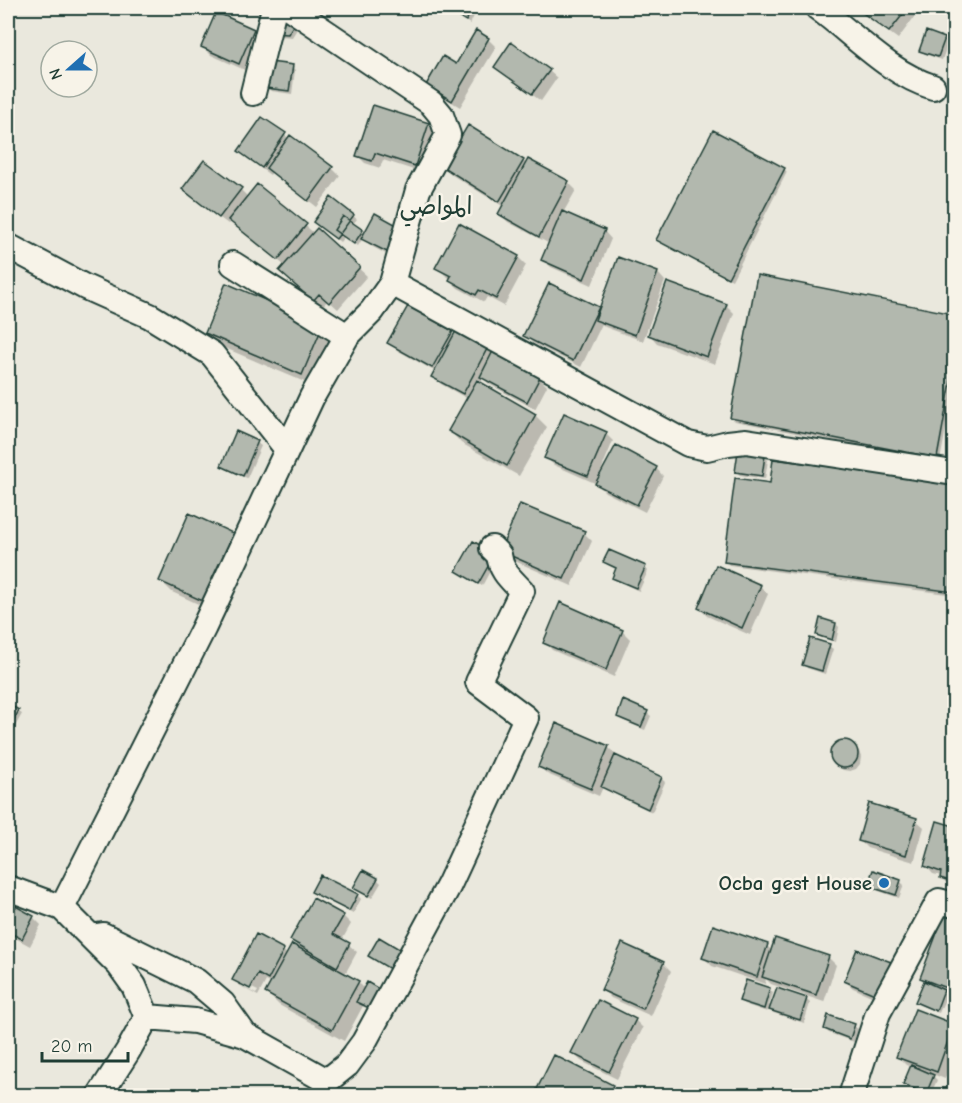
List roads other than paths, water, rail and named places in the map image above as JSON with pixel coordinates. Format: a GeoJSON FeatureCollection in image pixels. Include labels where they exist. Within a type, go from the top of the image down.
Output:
{"type":"FeatureCollection","features":[{"type":"Feature","properties":{"kind":"street"},"geometry":{"type":"LineString","coordinates":[[253,93],[274,8]]}},
{"type":"Feature","properties":{"kind":"street"},"geometry":{"type":"LineString","coordinates":[[62,908],[204,627],[312,397],[347,336],[372,311],[392,283],[418,190],[448,135],[441,116],[431,103],[290,8]]}},
{"type":"Feature","properties":{"kind":"street"},"geometry":{"type":"LineString","coordinates":[[818,8],[897,71],[933,87]]}},
{"type":"Feature","properties":{"kind":"street"},"geometry":{"type":"LineString","coordinates":[[8,246],[85,287],[150,316],[212,354],[287,449]]}},
{"type":"Feature","properties":{"kind":"street"},"geometry":{"type":"LineString","coordinates":[[233,264],[347,336]]}},
{"type":"Feature","properties":{"kind":"street"},"geometry":{"type":"LineString","coordinates":[[392,283],[688,444],[707,448],[746,441],[954,472]]}},
{"type":"Feature","properties":{"kind":"street"},"geometry":{"type":"LineString","coordinates":[[147,1017],[195,1021],[245,1035],[327,1081],[347,1065],[364,1042],[449,885],[526,718],[478,682],[522,591],[504,572],[500,565],[499,555],[492,548]]}},
{"type":"Feature","properties":{"kind":"street"},"geometry":{"type":"LineString","coordinates":[[8,888],[62,908],[119,965],[134,986],[147,1017]]}},
{"type":"Feature","properties":{"kind":"street"},"geometry":{"type":"LineString","coordinates":[[851,1095],[883,1003],[939,901],[954,905]]}},
{"type":"Feature","properties":{"kind":"street"},"geometry":{"type":"LineString","coordinates":[[91,937],[103,935],[196,981],[223,1004],[245,1035]]}},
{"type":"Feature","properties":{"kind":"street"},"geometry":{"type":"LineString","coordinates":[[99,1095],[147,1017]]}},
{"type":"Feature","properties":{"kind":"place","name":"Ocba gest House"},"geometry":{"type":"Point","coordinates":[884,883]}},
{"type":"Feature","properties":{"kind":"district","name":"المواصي"},"geometry":{"type":"Point","coordinates":[436,206]}}]}
